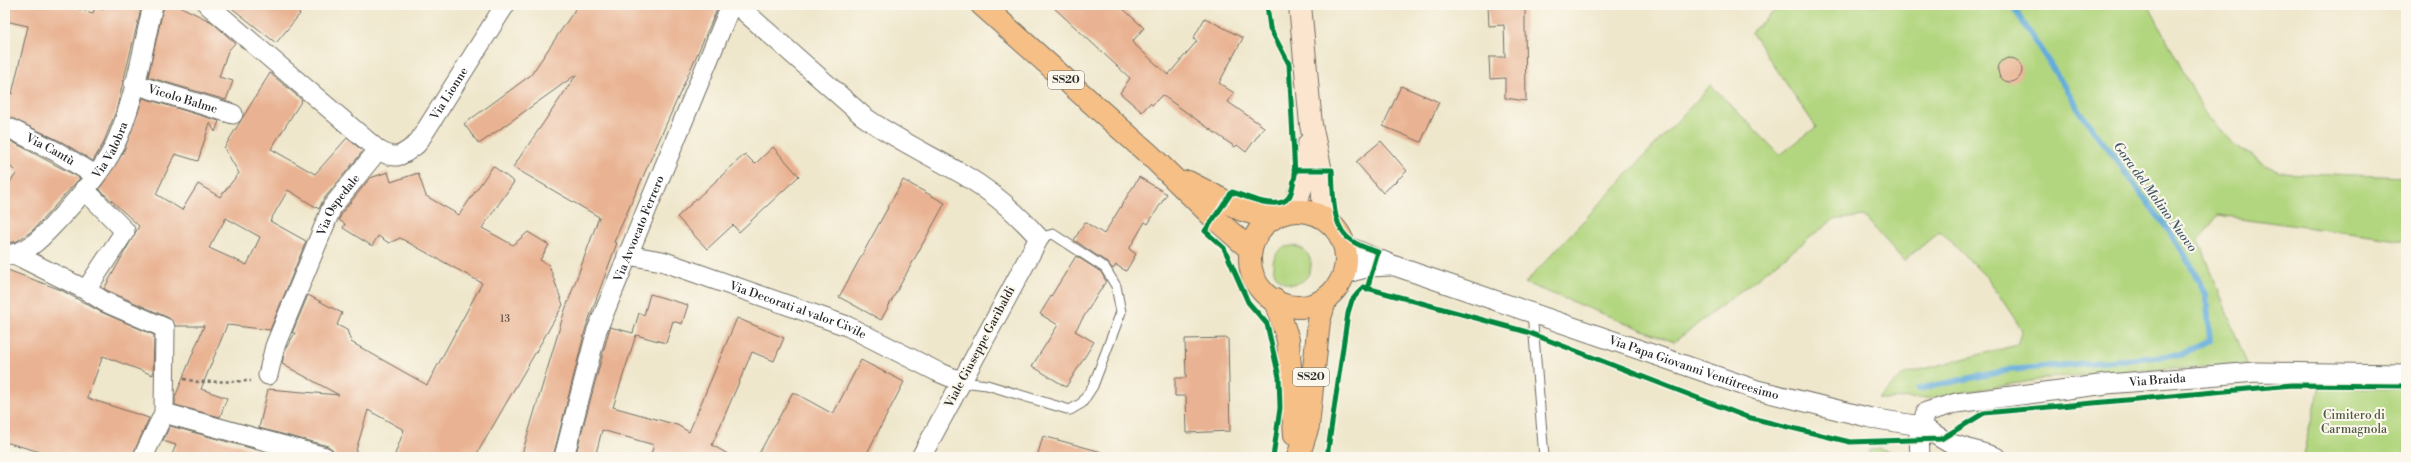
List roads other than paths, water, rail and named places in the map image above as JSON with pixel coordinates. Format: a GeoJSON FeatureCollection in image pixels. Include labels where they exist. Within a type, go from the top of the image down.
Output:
{"type":"FeatureCollection","features":[{"type":"Feature","properties":{"kind":"main road","name":"SS20"},"geometry":{"type":"LineString","coordinates":[[982,5],[1151,156]]}},
{"type":"Feature","properties":{"kind":"main road"},"geometry":{"type":"LineString","coordinates":[[1300,5],[1311,125],[1322,176],[1324,218]]}},
{"type":"Feature","properties":{"kind":"main road"},"geometry":{"type":"LineString","coordinates":[[1293,211],[1306,172],[1311,125]]}},
{"type":"Feature","properties":{"kind":"main road"},"geometry":{"type":"LineString","coordinates":[[1151,156],[1194,186],[1242,210],[1272,219]]}},
{"type":"Feature","properties":{"kind":"main road"},"geometry":{"type":"LineString","coordinates":[[1151,156],[1214,218],[1251,250]]}},
{"type":"Feature","properties":{"kind":"main road"},"geometry":{"type":"LineString","coordinates":[[1293,211],[1309,212],[1324,218],[1333,226],[1344,245],[1346,260],[1343,274],[1336,287],[1326,298],[1314,304],[1301,306],[1287,305],[1275,300],[1263,291],[1255,279],[1251,265],[1251,250],[1259,232],[1272,219],[1293,211]]}},
{"type":"Feature","properties":{"kind":"main road","name":"SS20"},"geometry":{"type":"LineString","coordinates":[[1298,457],[1308,426],[1319,321],[1326,298]]}},
{"type":"Feature","properties":{"kind":"main road","name":"SS20"},"geometry":{"type":"LineString","coordinates":[[1275,300],[1288,340],[1291,363],[1295,422],[1295,457]]}},
{"type":"Feature","properties":{"kind":"street","name":"Via Valobra"},"geometry":{"type":"LineString","coordinates":[[9,255],[30,247],[44,235],[72,205],[112,151],[134,84],[153,5]]}},
{"type":"Feature","properties":{"kind":"street"},"geometry":{"type":"LineString","coordinates":[[208,5],[378,150]]}},
{"type":"Feature","properties":{"kind":"street","name":"Via Lionne"},"geometry":{"type":"LineString","coordinates":[[378,150],[389,156],[400,156],[417,144],[505,5]]}},
{"type":"Feature","properties":{"kind":"street","name":"Via Avvocato Ferrero"},"geometry":{"type":"LineString","coordinates":[[564,457],[597,330],[731,5]]}},
{"type":"Feature","properties":{"kind":"street"},"geometry":{"type":"LineString","coordinates":[[737,5],[863,116],[882,130],[965,176],[1024,220],[1039,238]]}},
{"type":"Feature","properties":{"kind":"street","name":"Vicolo Balme"},"geometry":{"type":"LineString","coordinates":[[134,84],[232,114]]}},
{"type":"Feature","properties":{"kind":"street","name":"Via Cantù"},"geometry":{"type":"LineString","coordinates":[[5,126],[57,152],[89,182],[125,231],[86,290]]}},
{"type":"Feature","properties":{"kind":"street","name":"Via Ospedale"},"geometry":{"type":"LineString","coordinates":[[268,375],[275,346],[332,207],[378,150]]}},
{"type":"Feature","properties":{"kind":"street","name":"Viale Giuseppe Garibaldi"},"geometry":{"type":"LineString","coordinates":[[921,457],[1039,238]]}},
{"type":"Feature","properties":{"kind":"street","name":"Via Papa Giovanni Ventitreesimo"},"geometry":{"type":"LineString","coordinates":[[1344,245],[1395,266],[1758,390],[1871,418],[1921,426],[1949,444],[1996,457]]}},
{"type":"Feature","properties":{"kind":"street"},"geometry":{"type":"LineString","coordinates":[[9,255],[86,290],[105,302],[165,328],[164,413],[143,457]]}},
{"type":"Feature","properties":{"kind":"street","name":"Via Decorati al valor Civile"},"geometry":{"type":"LineString","coordinates":[[627,255],[662,261],[847,326],[936,371],[962,382]]}},
{"type":"Feature","properties":{"kind":"street","name":"Via Papa Giovanni Ventitreesimo"},"geometry":{"type":"LineString","coordinates":[[1343,274],[1369,267],[1395,266]]}},
{"type":"Feature","properties":{"kind":"street","name":"Via Braida"},"geometry":{"type":"LineString","coordinates":[[1921,426],[1926,412],[1937,407],[2107,384],[2256,372],[2406,374]]}},
{"type":"Feature","properties":{"kind":"street"},"geometry":{"type":"LineString","coordinates":[[164,413],[325,457]]}},
{"type":"Feature","properties":{"kind":"street"},"geometry":{"type":"LineString","coordinates":[[1920,457],[1919,435],[1921,426]]}},
{"type":"Feature","properties":{"kind":"lane"},"geometry":{"type":"LineString","coordinates":[[962,382],[987,385],[1070,410],[1082,403],[1093,386],[1121,312],[1116,286],[1105,268],[1053,234],[1039,238]]}},
{"type":"Feature","properties":{"kind":"lane"},"geometry":{"type":"LineString","coordinates":[[1532,312],[1544,457]]}},
{"type":"Feature","properties":{"kind":"waterway","name":"Gora del Molino Nuovo"},"geometry":{"type":"LineString","coordinates":[[1918,389],[2009,370],[2180,355],[2210,340],[2206,294],[2178,243],[2084,117],[2012,5]]}},
{"type":"Feature","properties":{"kind":"park label","name":"Cimitero di Carmagnola"},"geometry":{"type":"Point","coordinates":[2354,422]}}]}
